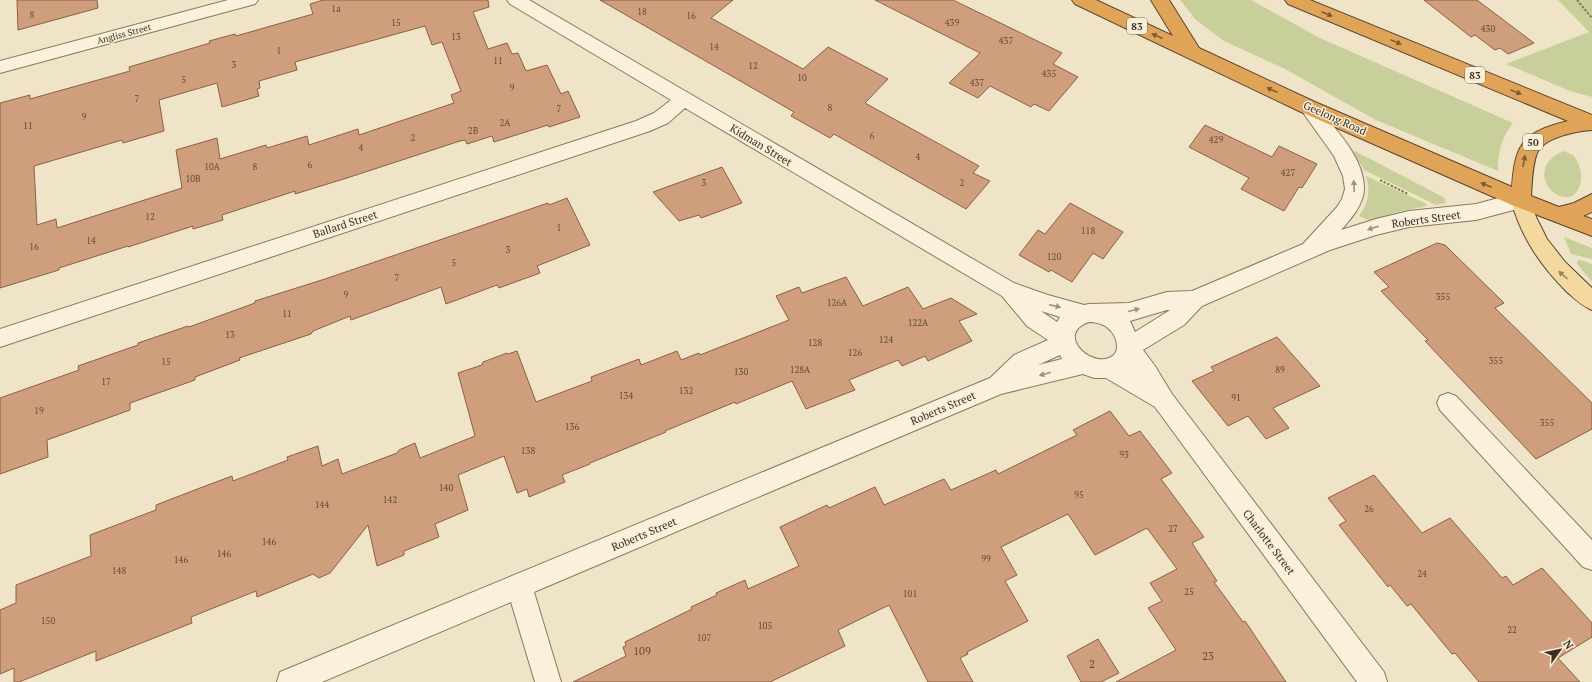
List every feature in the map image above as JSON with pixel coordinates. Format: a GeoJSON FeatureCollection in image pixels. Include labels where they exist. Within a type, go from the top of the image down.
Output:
{"type":"FeatureCollection","features":[{"type":"Feature","properties":{"kind":"highway","name":"Geelong Road"},"geometry":{"type":"LineString","coordinates":[[1081,0],[1308,107],[1521,200],[1592,228]]}},
{"type":"Feature","properties":{"kind":"highway"},"geometry":{"type":"LineString","coordinates":[[1160,0],[1192,52]]}},
{"type":"Feature","properties":{"kind":"highway","name":"83"},"geometry":{"type":"LineString","coordinates":[[1294,0],[1591,123]]}},
{"type":"Feature","properties":{"kind":"highway","name":"50"},"geometry":{"type":"LineString","coordinates":[[1521,200],[1522,172],[1525,157],[1531,144],[1536,139],[1546,134],[1591,123]]}},
{"type":"Feature","properties":{"kind":"highway"},"geometry":{"type":"LineString","coordinates":[[1557,215],[1580,209],[1592,202]]}},
{"type":"Feature","properties":{"kind":"main road","name":"50"},"geometry":{"type":"LineString","coordinates":[[1521,200],[1527,220],[1543,252],[1557,269],[1592,301]]}},
{"type":"Feature","properties":{"kind":"street","name":"Angliss Street"},"geometry":{"type":"LineString","coordinates":[[0,68],[249,0]]}},
{"type":"Feature","properties":{"kind":"street","name":"Kidman Street"},"geometry":{"type":"LineString","coordinates":[[516,0],[1006,289],[1046,304],[1089,313]]}},
{"type":"Feature","properties":{"kind":"street","name":"Ballard Street"},"geometry":{"type":"LineString","coordinates":[[0,338],[643,126],[661,118],[684,99]]}},
{"type":"Feature","properties":{"kind":"street","name":"Roberts Street"},"geometry":{"type":"LineString","coordinates":[[1308,107],[1334,141],[1354,175],[1354,193],[1346,209],[1309,250]]}},
{"type":"Feature","properties":{"kind":"street","name":"Roberts Street"},"geometry":{"type":"LineString","coordinates":[[1089,313],[1129,312],[1167,301],[1194,300],[1309,250],[1336,240],[1409,219],[1476,212],[1521,200]]}},
{"type":"Feature","properties":{"kind":"street","name":"Kidman Street"},"geometry":{"type":"LineString","coordinates":[[1006,289],[1035,319],[1064,341]]}},
{"type":"Feature","properties":{"kind":"street","name":"Roberts Street"},"geometry":{"type":"LineString","coordinates":[[1129,348],[1176,318],[1194,300]]}},
{"type":"Feature","properties":{"kind":"street"},"geometry":{"type":"LineString","coordinates":[[1089,313],[1106,316],[1116,321],[1128,338],[1129,348],[1123,362],[1109,368],[1092,368],[1083,364],[1068,352],[1064,341],[1064,330],[1067,323],[1073,317],[1089,313]]}},
{"type":"Feature","properties":{"kind":"street","name":"Roberts Street"},"geometry":{"type":"LineString","coordinates":[[998,385],[1022,362],[1064,341]]}},
{"type":"Feature","properties":{"kind":"street","name":"Charlotte Street"},"geometry":{"type":"LineString","coordinates":[[1129,348],[1147,373],[1164,401],[1374,682]]}},
{"type":"Feature","properties":{"kind":"street","name":"Roberts Street"},"geometry":{"type":"LineString","coordinates":[[290,682],[998,385],[1083,364]]}},
{"type":"Feature","properties":{"kind":"street","name":"Charlotte Street"},"geometry":{"type":"LineString","coordinates":[[1109,368],[1164,401]]}},
{"type":"Feature","properties":{"kind":"street"},"geometry":{"type":"LineString","coordinates":[[1448,403],[1592,558]]}},
{"type":"Feature","properties":{"kind":"street"},"geometry":{"type":"LineString","coordinates":[[519,586],[548,682]]}},
{"type":"Feature","properties":{"kind":"path"},"geometry":{"type":"LineString","coordinates":[[1577,0],[1592,18]]}},
{"type":"Feature","properties":{"kind":"path"},"geometry":{"type":"LineString","coordinates":[[1379,180],[1413,196]]}},
{"type":"Feature","properties":{"kind":"green space"},"geometry":{"type":"Polygon","coordinates":[[[1180,0],[1251,0],[1320,38],[1513,123],[1501,146],[1498,171],[1376,120],[1285,69],[1224,41],[1196,20],[1180,0]]]}},
{"type":"Feature","properties":{"kind":"green space"},"geometry":{"type":"Polygon","coordinates":[[[1558,0],[1592,0],[1592,97],[1570,91],[1506,64],[1589,32],[1558,0]]]}},
{"type":"Feature","properties":{"kind":"green space"},"geometry":{"type":"Polygon","coordinates":[[[1355,151],[1443,197],[1446,203],[1436,205],[1364,170],[1353,153],[1355,151]]]}},
{"type":"Feature","properties":{"kind":"green space"},"geometry":{"type":"Polygon","coordinates":[[[1563,151],[1573,155],[1580,167],[1581,174],[1581,181],[1576,193],[1568,197],[1559,196],[1551,190],[1545,181],[1544,171],[1550,160],[1563,151]]]}},
{"type":"Feature","properties":{"kind":"green space"},"geometry":{"type":"Polygon","coordinates":[[[1366,176],[1425,203],[1427,206],[1398,212],[1370,221],[1359,216],[1365,207],[1368,197],[1368,182],[1366,176]]]}},
{"type":"Feature","properties":{"kind":"green space"},"geometry":{"type":"Polygon","coordinates":[[[1564,237],[1592,248],[1592,259],[1571,254],[1564,237]]]}},
{"type":"Feature","properties":{"kind":"green space"},"geometry":{"type":"Polygon","coordinates":[[[1580,260],[1592,264],[1592,282],[1577,264],[1577,261],[1580,260]]]}},
{"type":"Feature","properties":{"kind":"building"},"geometry":{"type":"Polygon","coordinates":[[[17,0],[97,0],[98,8],[18,30],[17,0]]]}},
{"type":"Feature","properties":{"kind":"building"},"geometry":{"type":"Polygon","coordinates":[[[323,0],[488,0],[489,7],[473,12],[488,49],[507,43],[512,54],[518,53],[526,71],[547,65],[561,94],[568,91],[580,117],[549,127],[548,125],[494,142],[492,136],[467,144],[465,140],[460,141],[347,178],[295,194],[295,191],[222,215],[223,220],[193,229],[193,226],[0,288],[0,103],[30,95],[30,99],[130,71],[129,67],[210,43],[209,41],[235,34],[236,36],[313,14],[310,4],[323,0]],[[425,26],[295,62],[297,70],[259,81],[260,88],[257,89],[259,96],[222,107],[217,83],[159,100],[164,131],[123,143],[122,140],[34,166],[37,225],[56,219],[57,228],[182,188],[176,150],[217,138],[220,159],[266,145],[267,148],[307,136],[309,145],[358,129],[359,135],[454,103],[451,95],[461,91],[442,42],[432,45],[425,26]]]}},
{"type":"Feature","properties":{"kind":"building"},"geometry":{"type":"Polygon","coordinates":[[[600,0],[733,0],[711,18],[803,69],[828,47],[888,79],[865,103],[979,166],[973,173],[990,181],[966,209],[834,134],[830,138],[791,116],[794,112],[600,0]]]}},
{"type":"Feature","properties":{"kind":"building"},"geometry":{"type":"Polygon","coordinates":[[[875,0],[953,0],[1062,53],[1053,64],[1078,77],[1049,111],[1034,104],[1031,107],[990,86],[978,98],[949,83],[980,53],[875,0]]]}},
{"type":"Feature","properties":{"kind":"building"},"geometry":{"type":"Polygon","coordinates":[[[1424,0],[1477,0],[1534,43],[1508,54],[1500,48],[1495,50],[1475,35],[1471,37],[1424,0]]]}},
{"type":"Feature","properties":{"kind":"building"},"geometry":{"type":"Polygon","coordinates":[[[1205,125],[1272,157],[1279,146],[1317,164],[1302,188],[1299,187],[1284,211],[1241,189],[1249,178],[1189,147],[1205,125]]]}},
{"type":"Feature","properties":{"kind":"building"},"geometry":{"type":"Polygon","coordinates":[[[722,167],[742,203],[701,218],[699,215],[679,221],[653,192],[722,167]]]}},
{"type":"Feature","properties":{"kind":"building"},"geometry":{"type":"Polygon","coordinates":[[[567,198],[590,245],[537,266],[540,273],[499,288],[497,285],[446,304],[441,287],[351,320],[350,316],[313,331],[311,334],[239,358],[240,360],[195,377],[195,380],[130,403],[130,410],[47,440],[48,457],[0,474],[0,398],[79,370],[78,366],[138,345],[138,343],[188,326],[189,327],[255,303],[255,301],[325,279],[548,203],[549,205],[567,198]]]}},
{"type":"Feature","properties":{"kind":"building"},"geometry":{"type":"Polygon","coordinates":[[[1070,203],[1123,232],[1103,259],[1093,253],[1072,282],[1051,270],[1049,272],[1019,255],[1038,230],[1045,234],[1070,203]]]}},
{"type":"Feature","properties":{"kind":"building"},"geometry":{"type":"Polygon","coordinates":[[[1437,243],[1445,245],[1504,303],[1495,308],[1592,403],[1592,429],[1536,459],[1425,341],[1428,340],[1381,291],[1389,287],[1374,272],[1437,243]]]}},
{"type":"Feature","properties":{"kind":"building"},"geometry":{"type":"Polygon","coordinates":[[[846,277],[863,306],[908,287],[923,309],[951,298],[977,314],[959,321],[972,341],[928,361],[925,356],[902,366],[898,360],[849,380],[855,390],[806,409],[792,381],[736,404],[735,402],[562,475],[565,482],[529,497],[527,489],[517,493],[504,456],[458,475],[468,510],[435,524],[439,537],[404,551],[404,555],[377,566],[368,525],[330,573],[319,578],[313,574],[257,597],[256,591],[191,617],[192,623],[96,661],[96,651],[19,682],[14,682],[14,668],[0,674],[0,610],[16,603],[16,585],[91,556],[90,535],[156,510],[156,505],[232,476],[233,481],[288,460],[287,457],[318,446],[322,466],[338,459],[342,474],[397,453],[399,450],[415,443],[420,458],[475,436],[458,373],[482,365],[483,362],[507,353],[517,351],[536,402],[592,381],[591,377],[639,359],[641,365],[677,351],[681,360],[699,353],[700,355],[789,320],[776,296],[799,287],[802,293],[846,277]]]}},
{"type":"Feature","properties":{"kind":"building"},"geometry":{"type":"Polygon","coordinates":[[[1277,337],[1320,386],[1273,408],[1289,428],[1266,439],[1248,416],[1228,426],[1192,381],[1214,371],[1211,367],[1277,337]]]}},
{"type":"Feature","properties":{"kind":"building"},"geometry":{"type":"Polygon","coordinates":[[[1110,411],[1129,436],[1140,431],[1172,473],[1161,479],[1204,537],[1192,543],[1217,581],[1214,582],[1243,622],[1245,621],[1286,682],[1116,682],[1176,650],[1148,608],[1162,601],[1150,583],[1177,569],[1147,528],[1095,555],[1068,514],[1001,547],[1017,575],[1005,581],[1028,621],[967,652],[968,654],[960,658],[973,682],[928,682],[889,605],[838,630],[845,646],[770,682],[573,682],[626,656],[623,647],[626,646],[625,642],[692,609],[691,607],[717,595],[716,593],[745,580],[748,589],[799,566],[780,527],[827,505],[829,508],[875,487],[884,505],[944,479],[951,490],[996,470],[998,474],[1077,435],[1073,430],[1110,411]]]}},
{"type":"Feature","properties":{"kind":"building"},"geometry":{"type":"Polygon","coordinates":[[[1374,475],[1422,533],[1450,518],[1502,578],[1506,576],[1513,585],[1542,568],[1592,623],[1592,637],[1558,658],[1580,682],[1479,682],[1455,653],[1452,654],[1411,604],[1407,606],[1390,585],[1388,587],[1339,525],[1346,521],[1328,498],[1374,475]]]}},
{"type":"Feature","properties":{"kind":"building"},"geometry":{"type":"Polygon","coordinates":[[[1098,639],[1119,673],[1101,682],[1081,682],[1067,656],[1098,639]]]}}]}
